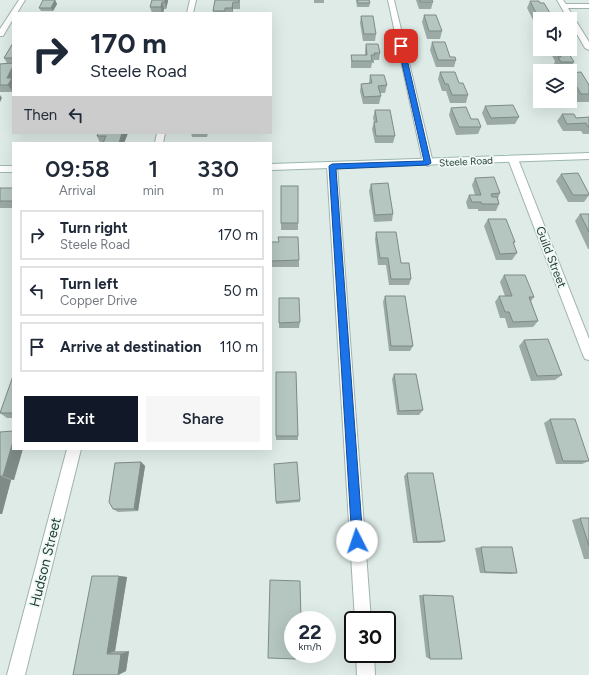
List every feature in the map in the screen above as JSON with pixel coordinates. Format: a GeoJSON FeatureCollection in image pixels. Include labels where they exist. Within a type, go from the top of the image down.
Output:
{"type":"FeatureCollection","features":[{"type":"Feature","properties":{"kind":"street"},"geometry":{"type":"LineString","coordinates":[[14,12],[22,0]]}},
{"type":"Feature","properties":{"kind":"street"},"geometry":{"type":"LineString","coordinates":[[190,12],[193,0]]}},
{"type":"Feature","properties":{"kind":"street"},"geometry":{"type":"LineString","coordinates":[[391,0],[428,163]]}},
{"type":"Feature","properties":{"kind":"street"},"geometry":{"type":"LineString","coordinates":[[562,3],[589,6]]}},
{"type":"Feature","properties":{"kind":"street"},"geometry":{"type":"LineString","coordinates":[[562,3],[589,48]]}},
{"type":"Feature","properties":{"kind":"street"},"geometry":{"type":"LineString","coordinates":[[0,34],[12,16]]}},
{"type":"Feature","properties":{"kind":"street","name":"Steele Road"},"geometry":{"type":"LineString","coordinates":[[272,167],[428,163],[589,156]]}},
{"type":"Feature","properties":{"kind":"street","name":"Guild Street"},"geometry":{"type":"LineString","coordinates":[[513,159],[589,355]]}},
{"type":"Feature","properties":{"kind":"street"},"geometry":{"type":"LineString","coordinates":[[332,166],[362,611]]}},
{"type":"Feature","properties":{"kind":"street"},"geometry":{"type":"LineString","coordinates":[[0,169],[12,169]]}},
{"type":"Feature","properties":{"kind":"street","name":"Hudson Street"},"geometry":{"type":"LineString","coordinates":[[16,675],[74,450]]}},
{"type":"Feature","properties":{"kind":"street"},"geometry":{"type":"LineString","coordinates":[[365,663],[366,675]]}},
{"type":"Feature","properties":{"kind":"building"},"geometry":{"type":"Polygon","coordinates":[[[43,0],[55,0],[51,8],[39,8],[43,0]]]}},
{"type":"Feature","properties":{"kind":"building"},"geometry":{"type":"Polygon","coordinates":[[[152,0],[165,0],[165,2],[162,2],[161,7],[150,7],[152,0]]]}},
{"type":"Feature","properties":{"kind":"building"},"geometry":{"type":"Polygon","coordinates":[[[215,0],[239,0],[239,2],[233,2],[232,8],[225,8],[225,11],[213,11],[215,0]]]}},
{"type":"Feature","properties":{"kind":"building"},"geometry":{"type":"Polygon","coordinates":[[[357,0],[369,0],[370,3],[358,3],[357,0]]]}},
{"type":"Feature","properties":{"kind":"building"},"geometry":{"type":"Polygon","coordinates":[[[420,0],[432,0],[433,2],[420,2],[420,0]]]}},
{"type":"Feature","properties":{"kind":"building"},"geometry":{"type":"Polygon","coordinates":[[[530,1],[539,1],[540,3],[544,3],[549,12],[536,12],[530,1]]]}},
{"type":"Feature","properties":{"kind":"building"},"geometry":{"type":"Polygon","coordinates":[[[424,15],[436,15],[442,31],[429,31],[424,15]]]}},
{"type":"Feature","properties":{"kind":"building"},"geometry":{"type":"Polygon","coordinates":[[[361,16],[373,16],[376,34],[364,34],[361,16]]]}},
{"type":"Feature","properties":{"kind":"building"},"geometry":{"type":"Polygon","coordinates":[[[432,42],[445,42],[450,57],[455,57],[456,60],[438,60],[432,42]]]}},
{"type":"Feature","properties":{"kind":"building"},"geometry":{"type":"Polygon","coordinates":[[[366,44],[378,44],[380,53],[374,53],[375,55],[371,55],[372,61],[352,61],[351,55],[367,55],[366,44]]]}},
{"type":"Feature","properties":{"kind":"building"},"geometry":{"type":"Polygon","coordinates":[[[12,45],[12,58],[4,58],[12,45]]]}},
{"type":"Feature","properties":{"kind":"building"},"geometry":{"type":"Polygon","coordinates":[[[570,56],[574,62],[561,62],[558,57],[570,56]]]}},
{"type":"Feature","properties":{"kind":"building"},"geometry":{"type":"Polygon","coordinates":[[[12,63],[12,68],[7,78],[12,78],[8,85],[0,85],[0,64],[12,63]]]}},
{"type":"Feature","properties":{"kind":"building"},"geometry":{"type":"Polygon","coordinates":[[[440,72],[455,72],[459,83],[463,83],[468,95],[452,95],[448,84],[445,84],[440,72]]]}},
{"type":"Feature","properties":{"kind":"building"},"geometry":{"type":"Polygon","coordinates":[[[577,72],[581,72],[589,85],[589,94],[581,94],[577,87],[577,72]]]}},
{"type":"Feature","properties":{"kind":"building"},"geometry":{"type":"Polygon","coordinates":[[[370,75],[384,75],[387,85],[378,86],[381,96],[364,97],[361,84],[372,83],[370,75]]]}},
{"type":"Feature","properties":{"kind":"building"},"geometry":{"type":"Polygon","coordinates":[[[513,105],[519,117],[491,118],[485,106],[513,105]]]}},
{"type":"Feature","properties":{"kind":"building"},"geometry":{"type":"Polygon","coordinates":[[[466,107],[471,119],[478,119],[481,127],[459,127],[451,108],[466,107]]]}},
{"type":"Feature","properties":{"kind":"building"},"geometry":{"type":"Polygon","coordinates":[[[375,110],[390,110],[395,136],[376,136],[374,122],[377,122],[375,110]]]}},
{"type":"Feature","properties":{"kind":"building"},"geometry":{"type":"Polygon","coordinates":[[[562,114],[574,114],[576,118],[589,117],[589,127],[586,123],[567,124],[562,114]]]}},
{"type":"Feature","properties":{"kind":"building"},"geometry":{"type":"Polygon","coordinates":[[[98,134],[122,134],[119,142],[103,142],[106,136],[97,136],[98,134]]]}},
{"type":"Feature","properties":{"kind":"building"},"geometry":{"type":"Polygon","coordinates":[[[578,173],[589,195],[573,195],[561,174],[578,173]]]}},
{"type":"Feature","properties":{"kind":"building"},"geometry":{"type":"Polygon","coordinates":[[[494,177],[500,193],[491,194],[492,197],[497,197],[499,204],[482,204],[481,202],[472,202],[469,195],[481,195],[475,178],[494,177]]]}},
{"type":"Feature","properties":{"kind":"building"},"geometry":{"type":"Polygon","coordinates":[[[388,183],[393,214],[375,215],[371,184],[388,183]]]}},
{"type":"Feature","properties":{"kind":"building"},"geometry":{"type":"Polygon","coordinates":[[[281,186],[298,186],[298,223],[281,223],[281,186]]]}},
{"type":"Feature","properties":{"kind":"building"},"geometry":{"type":"Polygon","coordinates":[[[0,188],[12,188],[12,201],[0,201],[0,188]]]}},
{"type":"Feature","properties":{"kind":"building"},"geometry":{"type":"Polygon","coordinates":[[[580,214],[589,214],[589,232],[580,214]]]}},
{"type":"Feature","properties":{"kind":"building"},"geometry":{"type":"Polygon","coordinates":[[[488,219],[506,219],[515,242],[513,242],[517,253],[500,254],[488,219]]]}},
{"type":"Feature","properties":{"kind":"building"},"geometry":{"type":"Polygon","coordinates":[[[376,232],[396,232],[401,263],[409,263],[411,279],[391,279],[388,258],[380,258],[376,232]]]}},
{"type":"Feature","properties":{"kind":"building"},"geometry":{"type":"Polygon","coordinates":[[[278,237],[298,237],[299,260],[272,261],[272,242],[279,242],[278,237]]]}},
{"type":"Feature","properties":{"kind":"building"},"geometry":{"type":"Polygon","coordinates":[[[504,275],[525,275],[534,297],[529,297],[538,321],[513,322],[509,312],[505,312],[499,296],[512,296],[504,275]]]}},
{"type":"Feature","properties":{"kind":"building"},"geometry":{"type":"Polygon","coordinates":[[[385,296],[405,296],[413,346],[391,346],[385,296]]]}},
{"type":"Feature","properties":{"kind":"building"},"geometry":{"type":"Polygon","coordinates":[[[279,298],[299,298],[300,322],[279,323],[279,298]]]}},
{"type":"Feature","properties":{"kind":"building"},"geometry":{"type":"Polygon","coordinates":[[[548,339],[562,375],[537,376],[524,340],[548,339]]]}},
{"type":"Feature","properties":{"kind":"building"},"geometry":{"type":"Polygon","coordinates":[[[276,372],[296,372],[298,436],[276,436],[276,372]]]}},
{"type":"Feature","properties":{"kind":"building"},"geometry":{"type":"Polygon","coordinates":[[[394,374],[416,374],[423,410],[399,411],[394,374]]]}},
{"type":"Feature","properties":{"kind":"building"},"geometry":{"type":"Polygon","coordinates":[[[12,379],[12,413],[0,413],[12,379]]]}},
{"type":"Feature","properties":{"kind":"building"},"geometry":{"type":"Polygon","coordinates":[[[550,419],[575,419],[589,461],[563,461],[550,419]]]}},
{"type":"Feature","properties":{"kind":"building"},"geometry":{"type":"Polygon","coordinates":[[[12,431],[12,444],[3,476],[0,476],[0,432],[12,431]]]}},
{"type":"Feature","properties":{"kind":"building"},"geometry":{"type":"Polygon","coordinates":[[[141,462],[134,509],[113,509],[109,502],[115,463],[141,462]]]}},
{"type":"Feature","properties":{"kind":"building"},"geometry":{"type":"Polygon","coordinates":[[[297,462],[300,500],[276,502],[274,464],[297,462]]]}},
{"type":"Feature","properties":{"kind":"building"},"geometry":{"type":"Polygon","coordinates":[[[407,473],[433,473],[445,541],[417,542],[407,473]]]}},
{"type":"Feature","properties":{"kind":"building"},"geometry":{"type":"Polygon","coordinates":[[[580,518],[589,518],[589,546],[580,518]]]}},
{"type":"Feature","properties":{"kind":"building"},"geometry":{"type":"Polygon","coordinates":[[[481,547],[512,547],[517,573],[485,572],[481,547]]]}},
{"type":"Feature","properties":{"kind":"building"},"geometry":{"type":"Polygon","coordinates":[[[92,576],[119,576],[107,654],[121,654],[118,675],[73,675],[92,576]]]}},
{"type":"Feature","properties":{"kind":"building"},"geometry":{"type":"Polygon","coordinates":[[[270,580],[300,581],[301,611],[284,611],[284,659],[268,658],[270,580]]]}},
{"type":"Feature","properties":{"kind":"building"},"geometry":{"type":"Polygon","coordinates":[[[423,595],[453,596],[462,659],[430,659],[423,595]]]}},
{"type":"Feature","properties":{"kind":"route"},"geometry":{"type":"LineString","coordinates":[[357,541],[332,166],[428,163],[401,46]]}}]}
